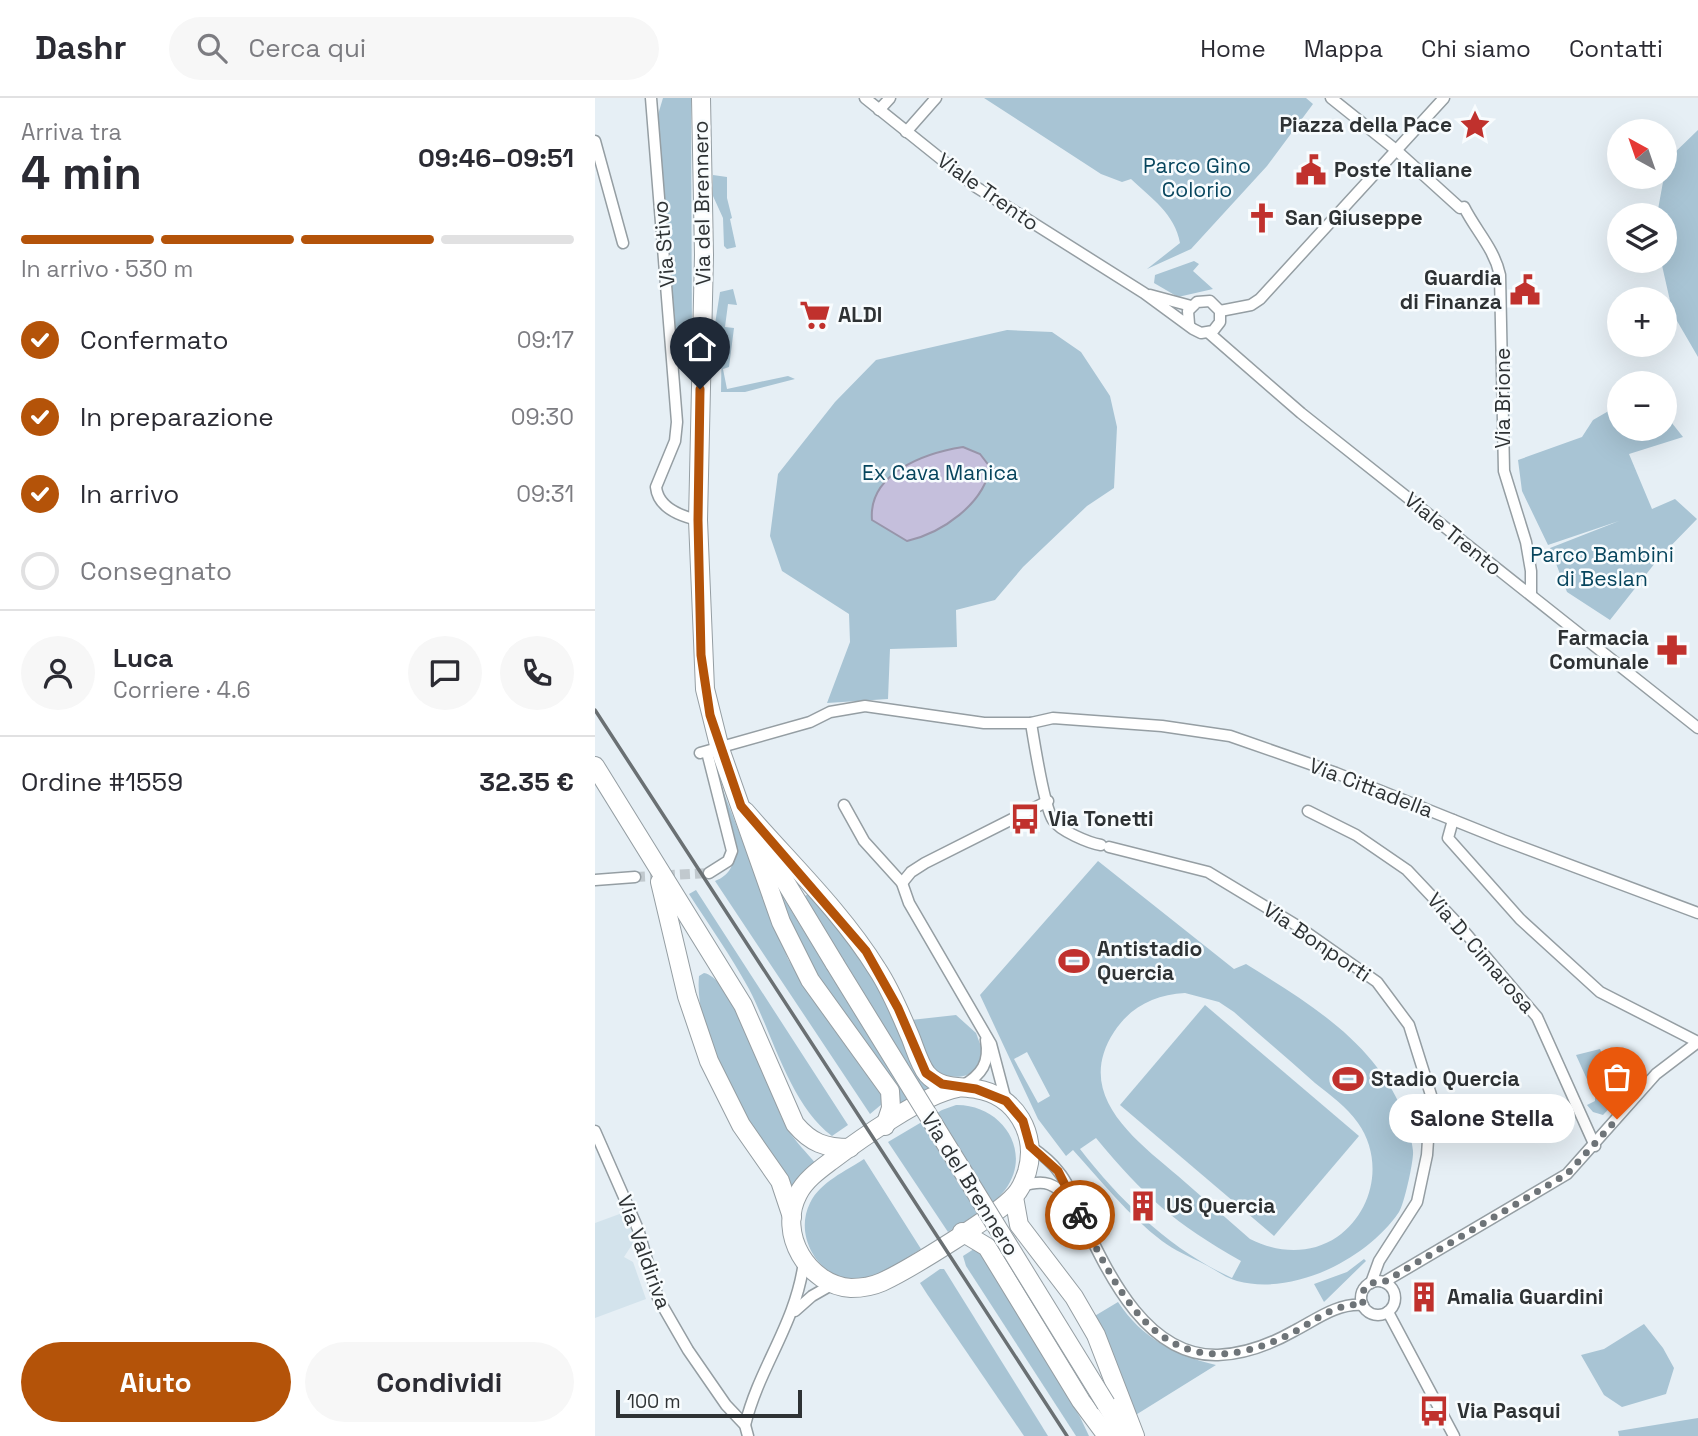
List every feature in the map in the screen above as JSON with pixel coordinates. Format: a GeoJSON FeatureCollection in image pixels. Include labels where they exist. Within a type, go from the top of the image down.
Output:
{"type":"FeatureCollection","features":[{"type":"Feature","properties":{"kind":"main road","name":"Via del Brennero"},"geometry":{"type":"LineString","coordinates":[[701,98],[704,255],[698,512],[701,655],[710,715],[709,751],[835,964],[1125,1436]]}},
{"type":"Feature","properties":{"kind":"main road"},"geometry":{"type":"LineString","coordinates":[[595,766],[743,1005],[795,1124],[806,1138],[819,1145],[850,1148]]}},
{"type":"Feature","properties":{"kind":"main road"},"geometry":{"type":"LineString","coordinates":[[741,806],[866,951],[898,1008],[926,1073],[942,1084],[991,1093],[1006,1101],[1023,1121],[1030,1146],[1030,1160],[1018,1191],[1019,1225],[1074,1297],[1096,1335],[1135,1436]]}},
{"type":"Feature","properties":{"kind":"main road"},"geometry":{"type":"LineString","coordinates":[[741,806],[776,910],[810,980],[890,1091],[891,1108],[885,1126]]}},
{"type":"Feature","properties":{"kind":"main road"},"geometry":{"type":"LineString","coordinates":[[657,868],[687,996],[709,1061],[741,1125],[781,1181],[792,1217],[794,1239],[804,1262],[812,1272],[833,1284],[854,1288],[880,1283],[962,1232],[1018,1191]]}},
{"type":"Feature","properties":{"kind":"main road"},"geometry":{"type":"LineString","coordinates":[[792,1217],[798,1193],[807,1182],[850,1148],[933,1095],[958,1088]]}},
{"type":"Feature","properties":{"kind":"main road"},"geometry":{"type":"LineString","coordinates":[[962,1232],[987,1247],[1081,1401],[1107,1436]]}},
{"type":"Feature","properties":{"kind":"street","name":"Via Stivo"},"geometry":{"type":"LineString","coordinates":[[651,98],[677,422],[675,442],[656,487],[661,502],[686,517],[698,512]]}},
{"type":"Feature","properties":{"kind":"street","name":"Viale Trento"},"geometry":{"type":"LineString","coordinates":[[865,98],[1006,208],[1144,293],[1201,333],[1214,329],[1242,363],[1698,728]]}},
{"type":"Feature","properties":{"kind":"street"},"geometry":{"type":"LineString","coordinates":[[879,110],[890,98]]}},
{"type":"Feature","properties":{"kind":"street"},"geometry":{"type":"LineString","coordinates":[[906,132],[936,98]]}},
{"type":"Feature","properties":{"kind":"street"},"geometry":{"type":"LineString","coordinates":[[1331,98],[1396,150]]}},
{"type":"Feature","properties":{"kind":"street"},"geometry":{"type":"LineString","coordinates":[[1214,329],[1220,311],[1251,305],[1260,299],[1444,98]]}},
{"type":"Feature","properties":{"kind":"street","name":"Via Stivo"},"geometry":{"type":"LineString","coordinates":[[595,141],[623,243]]}},
{"type":"Feature","properties":{"kind":"street","name":"Via Brione"},"geometry":{"type":"LineString","coordinates":[[1396,150],[1460,208],[1464,207],[1476,229],[1491,247],[1500,275],[1504,471],[1526,542],[1531,571],[1531,596]]}},
{"type":"Feature","properties":{"kind":"street","name":"Viale Trento"},"geometry":{"type":"LineString","coordinates":[[1144,293],[1191,306],[1203,300],[1216,305],[1220,311]]}},
{"type":"Feature","properties":{"kind":"street"},"geometry":{"type":"LineString","coordinates":[[1189,324],[1191,306]]}},
{"type":"Feature","properties":{"kind":"street","name":"Via Cittadella"},"geometry":{"type":"LineString","coordinates":[[709,751],[810,722],[830,712],[865,706],[984,723],[1031,723],[1053,718],[1161,726],[1230,736],[1336,773],[1698,914]]}},
{"type":"Feature","properties":{"kind":"street","name":"Via Bonporti"},"geometry":{"type":"LineString","coordinates":[[1031,723],[1053,820],[1069,831],[1105,846],[1208,872],[1297,925],[1377,982],[1409,1025],[1431,1095],[1427,1155],[1417,1202],[1379,1261],[1371,1283]]}},
{"type":"Feature","properties":{"kind":"street"},"geometry":{"type":"LineString","coordinates":[[709,751],[732,851],[728,861],[709,873]]}},
{"type":"Feature","properties":{"kind":"street"},"geometry":{"type":"LineString","coordinates":[[902,883],[911,872],[925,863],[1048,801]]}},
{"type":"Feature","properties":{"kind":"street"},"geometry":{"type":"LineString","coordinates":[[844,805],[864,841],[902,883],[909,903],[985,1034],[997,1057],[1006,1101]]}},
{"type":"Feature","properties":{"kind":"street","name":"Via D. Cimarosa"},"geometry":{"type":"LineString","coordinates":[[1308,811],[1356,835],[1407,870],[1457,923],[1537,1017],[1595,1146]]}},
{"type":"Feature","properties":{"kind":"street"},"geometry":{"type":"LineString","coordinates":[[1363,1305],[1362,1292],[1371,1283],[1384,1282],[1567,1174],[1595,1146],[1656,1074],[1698,1042],[1600,992],[1546,945],[1448,838],[1453,820]]}},
{"type":"Feature","properties":{"kind":"street"},"geometry":{"type":"LineString","coordinates":[[595,880],[635,877]]}},
{"type":"Feature","properties":{"kind":"street"},"geometry":{"type":"LineString","coordinates":[[958,1088],[981,1071],[987,1059],[985,1034]]}},
{"type":"Feature","properties":{"kind":"street","name":"Via Valdiriva"},"geometry":{"type":"LineString","coordinates":[[595,1131],[638,1229],[658,1298],[706,1378],[746,1431]]}},
{"type":"Feature","properties":{"kind":"street"},"geometry":{"type":"LineString","coordinates":[[1030,1146],[1058,1171],[1120,1289],[1136,1312],[1157,1334],[1197,1353],[1218,1355],[1248,1351],[1292,1333],[1348,1304],[1363,1305],[1373,1314],[1388,1312]]}},
{"type":"Feature","properties":{"kind":"street"},"geometry":{"type":"LineString","coordinates":[[1018,1191],[1035,1182],[1053,1184],[1079,1212]]}},
{"type":"Feature","properties":{"kind":"street"},"geometry":{"type":"LineString","coordinates":[[746,1431],[753,1394],[793,1313],[804,1262]]}},
{"type":"Feature","properties":{"kind":"street"},"geometry":{"type":"LineString","coordinates":[[1384,1282],[1394,1292],[1395,1300],[1388,1312]]}},
{"type":"Feature","properties":{"kind":"street"},"geometry":{"type":"LineString","coordinates":[[793,1313],[812,1296],[833,1284]]}},
{"type":"Feature","properties":{"kind":"street"},"geometry":{"type":"LineString","coordinates":[[1388,1312],[1454,1436]]}},
{"type":"Feature","properties":{"kind":"shaded area"},"geometry":{"type":"Polygon","coordinates":[[[963,447],[980,454],[990,467],[979,493],[959,515],[934,531],[907,541],[872,520],[873,504],[879,490],[889,478],[916,460],[963,447]]]}},
{"type":"Feature","properties":{"kind":"shaded area"},"geometry":{"type":"Polygon","coordinates":[[[625,1212],[635,1240],[624,1257],[633,1262],[646,1299],[595,1318],[595,1223],[625,1212]]]}},
{"type":"Feature","properties":{"kind":"green space"},"geometry":{"type":"Polygon","coordinates":[[[663,98],[691,98],[692,347],[677,344],[657,118],[663,98]]]}},
{"type":"Feature","properties":{"kind":"green space","name":"Parco Gino Colorio"},"geometry":{"type":"Polygon","coordinates":[[[984,98],[1306,98],[1313,104],[1267,166],[1191,249],[1147,269],[1180,243],[1173,223],[1161,207],[1131,179],[1122,182],[1101,174],[984,98]]]}},
{"type":"Feature","properties":{"kind":"green space"},"geometry":{"type":"Polygon","coordinates":[[[1698,130],[1698,357],[1677,321],[1677,287],[1667,287],[1664,273],[1677,273],[1677,203],[1659,203],[1662,189],[1677,189],[1677,150],[1698,130]]]}},
{"type":"Feature","properties":{"kind":"green space"},"geometry":{"type":"Polygon","coordinates":[[[713,175],[727,177],[727,198],[736,247],[727,249],[724,246],[723,218],[713,196],[713,175]]]}},
{"type":"Feature","properties":{"kind":"green space"},"geometry":{"type":"Polygon","coordinates":[[[1194,261],[1199,264],[1193,271],[1213,289],[1178,297],[1154,283],[1155,275],[1194,261]]]}},
{"type":"Feature","properties":{"kind":"green space"},"geometry":{"type":"Polygon","coordinates":[[[733,289],[737,305],[728,304],[725,327],[734,328],[729,367],[723,369],[727,389],[788,376],[795,379],[745,392],[721,392],[722,330],[715,324],[720,292],[733,289]]]}},
{"type":"Feature","properties":{"kind":"green space","name":"Ex Cava Manica"},"geometry":{"type":"Polygon","coordinates":[[[1007,330],[1052,332],[1081,352],[1110,396],[1117,427],[1114,488],[1087,506],[1023,567],[995,600],[956,610],[957,647],[890,649],[888,699],[827,703],[850,642],[849,614],[782,571],[770,536],[778,474],[835,402],[876,360],[1007,330]]]}},
{"type":"Feature","properties":{"kind":"green space","name":"Parco Bambini di Beslan"},"geometry":{"type":"Polygon","coordinates":[[[1607,412],[1607,441],[1670,441],[1629,454],[1652,509],[1675,499],[1697,519],[1659,558],[1610,620],[1567,592],[1550,548],[1619,521],[1548,545],[1522,491],[1518,460],[1582,437],[1593,420],[1607,412]]]}},
{"type":"Feature","properties":{"kind":"green space"},"geometry":{"type":"Polygon","coordinates":[[[712,762],[788,959],[820,1010],[882,1096],[882,1104],[870,1114],[715,881],[727,873],[734,861],[735,845],[712,762]]]}},
{"type":"Feature","properties":{"kind":"green space","name":"Stadio Quercia"},"geometry":{"type":"Polygon","coordinates":[[[1098,861],[1234,969],[1246,964],[1318,1011],[1340,1028],[1379,1069],[1406,1120],[1413,1151],[1406,1192],[1399,1212],[1368,1245],[1327,1270],[1282,1283],[1259,1284],[1237,1281],[1224,1276],[1162,1241],[1127,1209],[1073,1150],[1066,1156],[1038,1119],[980,995],[1098,861]],[[1185,993],[1164,996],[1128,1015],[1114,1032],[1103,1055],[1101,1076],[1105,1096],[1115,1114],[1145,1147],[1250,1239],[1272,1247],[1294,1250],[1316,1247],[1337,1237],[1360,1213],[1371,1184],[1371,1153],[1358,1123],[1338,1102],[1219,1002],[1185,993]],[[1027,1052],[1014,1059],[1038,1103],[1050,1096],[1027,1052]],[[1096,1138],[1080,1149],[1112,1188],[1149,1223],[1188,1253],[1232,1278],[1241,1261],[1197,1234],[1162,1207],[1130,1177],[1096,1138]]]}},
{"type":"Feature","properties":{"kind":"green space"},"geometry":{"type":"Polygon","coordinates":[[[778,889],[909,1102],[899,1108],[807,963],[778,889]]]}},
{"type":"Feature","properties":{"kind":"green space"},"geometry":{"type":"Polygon","coordinates":[[[696,890],[848,1125],[832,1136],[817,1123],[794,1088],[749,989],[689,894],[696,890]]]}},
{"type":"Feature","properties":{"kind":"green space"},"geometry":{"type":"Polygon","coordinates":[[[810,893],[871,968],[929,1089],[924,1092],[812,911],[805,896],[810,893]]]}},
{"type":"Feature","properties":{"kind":"green space"},"geometry":{"type":"Polygon","coordinates":[[[704,973],[716,980],[728,996],[752,1043],[788,1130],[816,1164],[790,1191],[745,1116],[716,1058],[700,1002],[699,976],[704,973]]]}},
{"type":"Feature","properties":{"kind":"green space","name":"Stadio Quercia"},"geometry":{"type":"Polygon","coordinates":[[[1205,1005],[1359,1136],[1274,1236],[1120,1105],[1205,1005]]]}},
{"type":"Feature","properties":{"kind":"green space"},"geometry":{"type":"Polygon","coordinates":[[[956,1015],[976,1033],[983,1052],[971,1073],[957,1077],[933,1071],[911,1020],[956,1015]]]}},
{"type":"Feature","properties":{"kind":"green space"},"geometry":{"type":"Polygon","coordinates":[[[1600,1049],[1604,1058],[1622,1063],[1639,1077],[1603,1115],[1593,1112],[1587,1105],[1595,1101],[1595,1097],[1576,1055],[1600,1049]]]}},
{"type":"Feature","properties":{"kind":"green space"},"geometry":{"type":"Polygon","coordinates":[[[956,1105],[987,1112],[999,1121],[1008,1132],[1016,1160],[1013,1175],[1005,1190],[986,1208],[948,1232],[888,1142],[942,1110],[956,1105]]]}},
{"type":"Feature","properties":{"kind":"green space"},"geometry":{"type":"Polygon","coordinates":[[[864,1159],[921,1249],[879,1274],[864,1279],[849,1279],[824,1268],[815,1257],[808,1245],[805,1217],[810,1203],[820,1189],[864,1159]]]}},
{"type":"Feature","properties":{"kind":"green space"},"geometry":{"type":"Polygon","coordinates":[[[977,1247],[1089,1436],[1076,1436],[966,1266],[963,1256],[977,1247]]]}},
{"type":"Feature","properties":{"kind":"green space"},"geometry":{"type":"Polygon","coordinates":[[[1364,1259],[1366,1261],[1324,1302],[1314,1284],[1347,1272],[1364,1259]]]}},
{"type":"Feature","properties":{"kind":"green space"},"geometry":{"type":"Polygon","coordinates":[[[944,1269],[1048,1436],[1024,1436],[927,1294],[920,1283],[944,1269]]]}},
{"type":"Feature","properties":{"kind":"green space"},"geometry":{"type":"Polygon","coordinates":[[[1118,1302],[1138,1326],[1160,1343],[1186,1356],[1216,1365],[1134,1416],[1093,1317],[1118,1302]]]}},
{"type":"Feature","properties":{"kind":"green space"},"geometry":{"type":"Polygon","coordinates":[[[1644,1324],[1663,1348],[1674,1368],[1666,1394],[1622,1407],[1604,1395],[1581,1355],[1604,1349],[1644,1324]]]}},
{"type":"Feature","properties":{"kind":"green space"},"geometry":{"type":"Polygon","coordinates":[[[1698,1418],[1698,1436],[1619,1436],[1618,1431],[1698,1418]]]}},
{"type":"Feature","properties":{"kind":"tunnel"},"geometry":{"type":"LineString","coordinates":[[635,877],[709,873]]}},
{"type":"Feature","properties":{"kind":"railway"},"geometry":{"type":"LineString","coordinates":[[595,710],[1067,1436]]}},
{"type":"Feature","properties":{"kind":"way so far"},"geometry":{"type":"LineString","coordinates":[[1080,1215],[1120,1289],[1136,1312],[1157,1334],[1179,1347],[1197,1353],[1218,1355],[1248,1351],[1292,1333],[1348,1304],[1363,1305],[1362,1292],[1371,1283],[1384,1282],[1567,1174],[1617,1119]]}},
{"type":"Feature","properties":{"kind":"place","name":"Piazza della Pace"},"geometry":{"type":"Point","coordinates":[1475,125]}},
{"type":"Feature","properties":{"kind":"place","name":"Poste Italiane"},"geometry":{"type":"Point","coordinates":[1311,170]}},
{"type":"Feature","properties":{"kind":"place","name":"San Giuseppe"},"geometry":{"type":"Point","coordinates":[1262,218]}},
{"type":"Feature","properties":{"kind":"place","name":"Guardia di Finanza"},"geometry":{"type":"Point","coordinates":[1525,290]}},
{"type":"Feature","properties":{"kind":"place","name":"ALDI"},"geometry":{"type":"Point","coordinates":[815,315]}},
{"type":"Feature","properties":{"kind":"place","name":"Farmacia Comunale"},"geometry":{"type":"Point","coordinates":[1672,650]}},
{"type":"Feature","properties":{"kind":"place","name":"Via Tonetti"},"geometry":{"type":"Point","coordinates":[1025,819]}},
{"type":"Feature","properties":{"kind":"place","name":"Antistadio Quercia"},"geometry":{"type":"Point","coordinates":[1074,961]}},
{"type":"Feature","properties":{"kind":"place","name":"Stadio Quercia"},"geometry":{"type":"Point","coordinates":[1348,1079]}},
{"type":"Feature","properties":{"kind":"place","name":"Salone Stella"},"geometry":{"type":"Point","coordinates":[1617,1119]}},
{"type":"Feature","properties":{"kind":"place","name":"US Quercia"},"geometry":{"type":"Point","coordinates":[1143,1206]}},
{"type":"Feature","properties":{"kind":"place","name":"Amalia Guardini"},"geometry":{"type":"Point","coordinates":[1424,1297]}},
{"type":"Feature","properties":{"kind":"place","name":"Via Pasqui"},"geometry":{"type":"Point","coordinates":[1434,1411]}},
{"type":"Feature","properties":{"kind":"route"},"geometry":{"type":"LineString","coordinates":[[700,389],[698,520],[701,655],[710,715],[741,806],[866,951],[885,981],[926,1073],[942,1084],[976,1089],[1006,1101],[1023,1121],[1030,1146],[1058,1171],[1067,1184],[1080,1215]]}}]}
